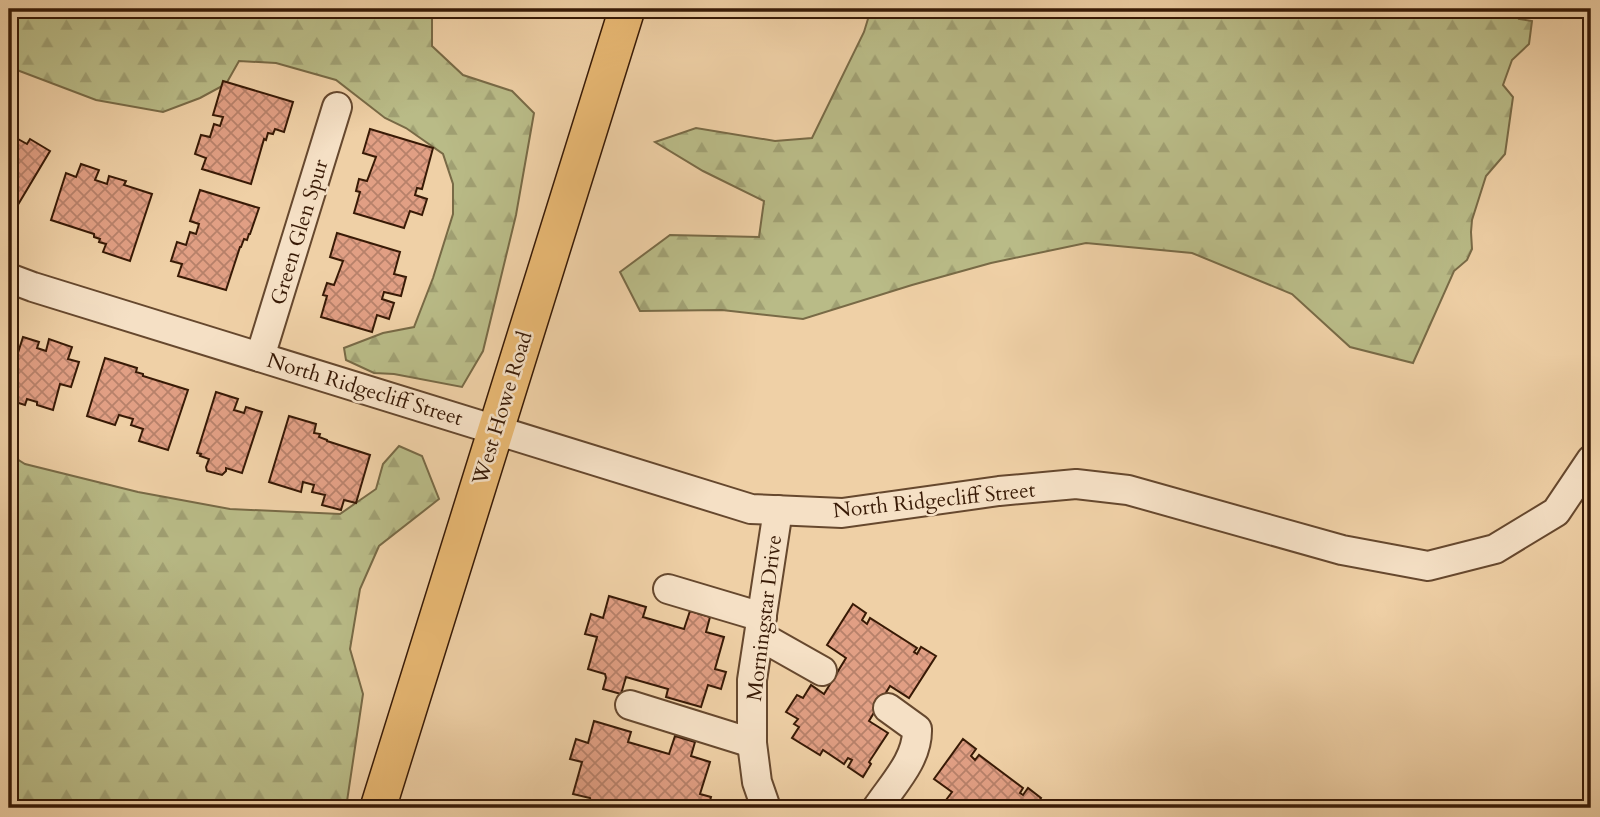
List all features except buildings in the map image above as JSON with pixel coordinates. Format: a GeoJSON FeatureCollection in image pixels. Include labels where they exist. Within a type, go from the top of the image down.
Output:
{"type":"FeatureCollection","features":[{"type":"Feature","properties":{"kind":"main road","name":"West Howe Road"},"geometry":{"type":"LineString","coordinates":[[378,808],[627,9]]}},
{"type":"Feature","properties":{"kind":"street","name":"Green Glen Spur"},"geometry":{"type":"LineString","coordinates":[[260,357],[337,107]]}},
{"type":"Feature","properties":{"kind":"street","name":"North Ridgecliff Street"},"geometry":{"type":"LineString","coordinates":[[9,278],[33,288],[751,509],[842,513],[999,491],[1076,484],[1128,489],[1342,550],[1428,566],[1496,550],[1556,512],[1591,460]]}},
{"type":"Feature","properties":{"kind":"street","name":"Morningstar Drive"},"geometry":{"type":"LineString","coordinates":[[766,808],[757,782],[752,743],[752,680],[778,510]]}},
{"type":"Feature","properties":{"kind":"street"},"geometry":{"type":"LineString","coordinates":[[667,589],[761,627],[822,671]]}},
{"type":"Feature","properties":{"kind":"street"},"geometry":{"type":"LineString","coordinates":[[630,705],[752,743]]}},
{"type":"Feature","properties":{"kind":"street"},"geometry":{"type":"LineString","coordinates":[[877,808],[918,743],[918,729],[888,708]]}},
{"type":"Feature","properties":{"kind":"green space"},"geometry":{"type":"Polygon","coordinates":[[[9,9],[432,9],[432,46],[463,75],[512,91],[534,113],[516,215],[483,351],[462,387],[394,374],[374,373],[346,360],[344,348],[383,333],[414,327],[453,214],[453,184],[443,154],[406,128],[385,118],[336,80],[276,63],[239,61],[226,84],[200,98],[163,112],[96,100],[9,67],[9,9]]]}},
{"type":"Feature","properties":{"kind":"green space"},"geometry":{"type":"Polygon","coordinates":[[[871,9],[1521,9],[1519,19],[1532,21],[1529,44],[1512,60],[1503,85],[1513,97],[1505,154],[1486,176],[1472,220],[1472,249],[1467,260],[1454,271],[1413,363],[1350,347],[1292,294],[1192,253],[1086,243],[991,263],[803,319],[722,310],[640,311],[620,272],[670,235],[759,237],[764,201],[703,171],[655,142],[696,128],[775,141],[812,138],[864,32],[871,9]]]}},
{"type":"Feature","properties":{"kind":"green space"},"geometry":{"type":"Polygon","coordinates":[[[399,446],[422,456],[439,499],[379,546],[360,589],[350,649],[363,694],[346,808],[9,808],[9,454],[25,464],[138,492],[230,509],[340,514],[376,489],[383,464],[399,446]]]}}]}
